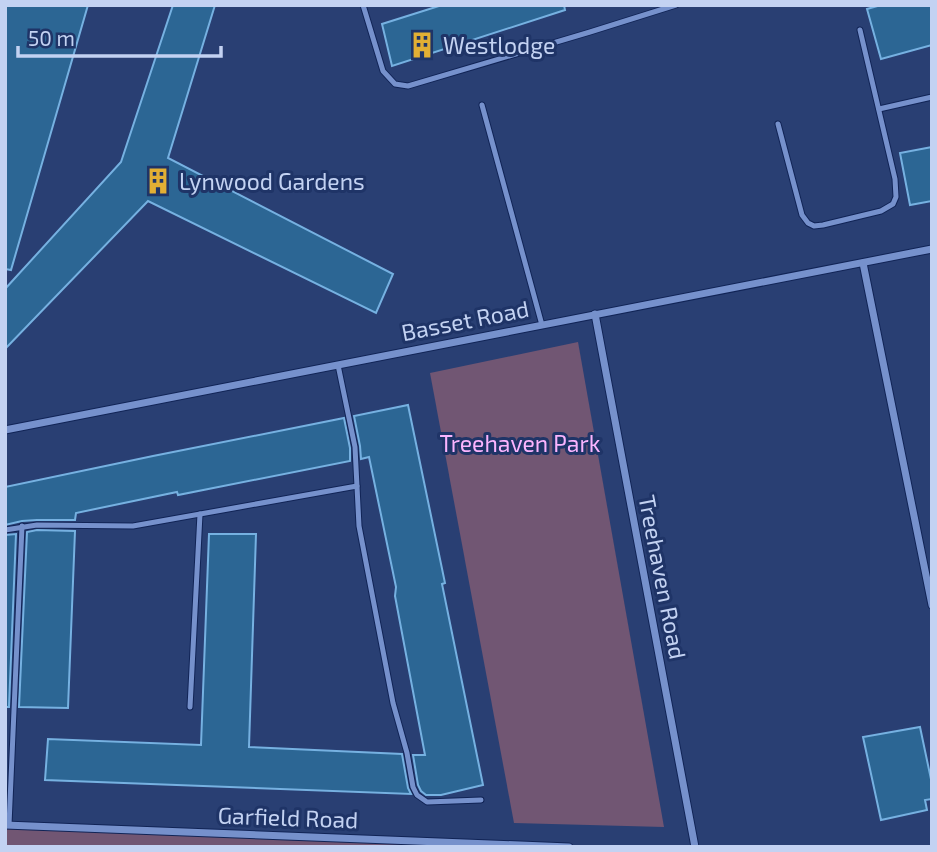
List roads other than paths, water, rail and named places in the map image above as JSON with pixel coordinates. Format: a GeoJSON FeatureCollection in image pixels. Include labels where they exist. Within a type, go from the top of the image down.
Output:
{"type":"FeatureCollection","features":[{"type":"Feature","properties":{"kind":"street","name":"Basset Road"},"geometry":{"type":"LineString","coordinates":[[5,430],[932,249]]}},
{"type":"Feature","properties":{"kind":"street"},"geometry":{"type":"LineString","coordinates":[[863,263],[932,605]]}},
{"type":"Feature","properties":{"kind":"street","name":"Treehaven Road"},"geometry":{"type":"LineString","coordinates":[[594,314],[695,847]]}},
{"type":"Feature","properties":{"kind":"street","name":"Garfield Road"},"geometry":{"type":"LineString","coordinates":[[7,825],[569,847]]}},
{"type":"Feature","properties":{"kind":"lane"},"geometry":{"type":"LineString","coordinates":[[363,5],[383,71],[395,84],[408,86],[676,5]]}},
{"type":"Feature","properties":{"kind":"lane"},"geometry":{"type":"LineString","coordinates":[[778,124],[802,215],[808,223],[814,226],[824,225],[881,211],[894,204],[895,179],[860,30]]}},
{"type":"Feature","properties":{"kind":"lane"},"geometry":{"type":"LineString","coordinates":[[879,109],[932,97]]}},
{"type":"Feature","properties":{"kind":"lane"},"geometry":{"type":"LineString","coordinates":[[482,105],[541,325]]}},
{"type":"Feature","properties":{"kind":"lane"},"geometry":{"type":"LineString","coordinates":[[338,365],[355,447],[359,526],[393,703],[413,787],[417,795],[428,802],[481,800]]}},
{"type":"Feature","properties":{"kind":"lane"},"geometry":{"type":"LineString","coordinates":[[5,530],[37,525],[122,526],[357,486]]}},
{"type":"Feature","properties":{"kind":"lane"},"geometry":{"type":"LineString","coordinates":[[190,707],[200,514]]}},
{"type":"Feature","properties":{"kind":"lane"},"geometry":{"type":"LineString","coordinates":[[7,825],[22,526]]}},
{"type":"Feature","properties":{"kind":"place","name":"Westlodge"},"geometry":{"type":"Point","coordinates":[422,45]}},
{"type":"Feature","properties":{"kind":"place","name":"Lynwood Gardens"},"geometry":{"type":"Point","coordinates":[158,181]}},
{"type":"Feature","properties":{"kind":"park label","name":"Treehaven Park"},"geometry":{"type":"Point","coordinates":[520,443]}}]}
